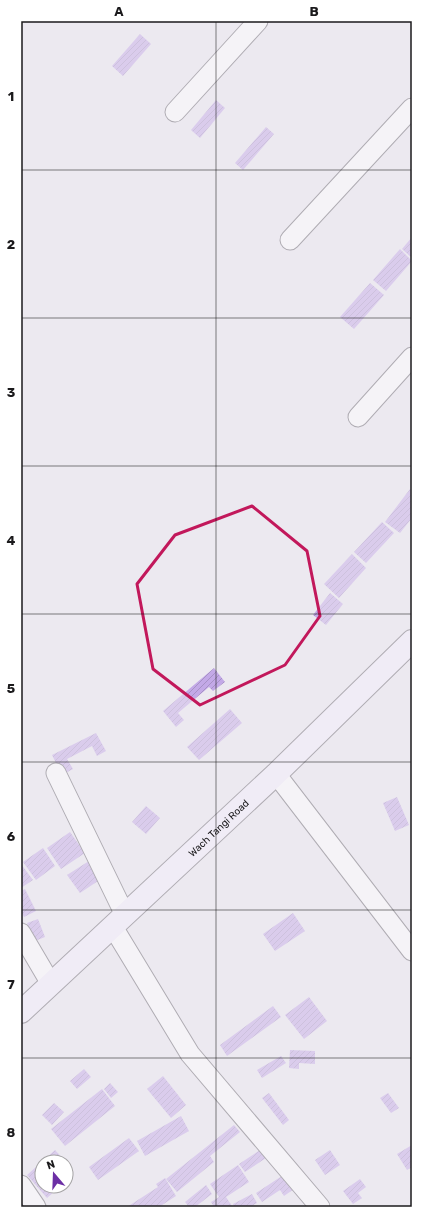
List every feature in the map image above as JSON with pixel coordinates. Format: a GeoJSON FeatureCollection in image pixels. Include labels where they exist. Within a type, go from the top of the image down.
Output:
{"type":"FeatureCollection","features":[{"type":"Feature","properties":{"kind":"main road","name":"Wach Tangi Road"},"geometry":{"type":"LineString","coordinates":[[21,1012],[408,651]]}},
{"type":"Feature","properties":{"kind":"street"},"geometry":{"type":"LineString","coordinates":[[175,112],[258,21]]}},
{"type":"Feature","properties":{"kind":"street"},"geometry":{"type":"LineString","coordinates":[[290,240],[412,108]]}},
{"type":"Feature","properties":{"kind":"street"},"geometry":{"type":"LineString","coordinates":[[358,417],[412,357]]}},
{"type":"Feature","properties":{"kind":"street"},"geometry":{"type":"LineString","coordinates":[[56,773],[119,921],[190,1054],[320,1207]]}},
{"type":"Feature","properties":{"kind":"street"},"geometry":{"type":"LineString","coordinates":[[276,774],[412,951]]}},
{"type":"Feature","properties":{"kind":"street"},"geometry":{"type":"LineString","coordinates":[[21,933],[51,984]]}},
{"type":"Feature","properties":{"kind":"street"},"geometry":{"type":"LineString","coordinates":[[21,1185],[36,1207]]}},
{"type":"Feature","properties":{"kind":"highlighted area"},"geometry":{"type":"Polygon","coordinates":[[[252,506],[307,551],[320,616],[285,665],[200,705],[153,669],[137,584],[175,535],[252,506]]]}},
{"type":"Feature","properties":{"kind":"building"},"geometry":{"type":"Polygon","coordinates":[[[140,34],[151,44],[123,76],[112,66],[140,34]]]}},
{"type":"Feature","properties":{"kind":"building"},"geometry":{"type":"Polygon","coordinates":[[[216,100],[225,108],[200,138],[191,130],[216,100]]]}},
{"type":"Feature","properties":{"kind":"building"},"geometry":{"type":"Polygon","coordinates":[[[266,127],[274,134],[243,170],[235,163],[266,127]]]}},
{"type":"Feature","properties":{"kind":"building"},"geometry":{"type":"Polygon","coordinates":[[[412,237],[412,258],[402,249],[412,237]]]}},
{"type":"Feature","properties":{"kind":"building"},"geometry":{"type":"Polygon","coordinates":[[[400,249],[412,261],[386,291],[373,280],[400,249]]]}},
{"type":"Feature","properties":{"kind":"building"},"geometry":{"type":"Polygon","coordinates":[[[370,283],[384,295],[354,329],[340,317],[370,283]]]}},
{"type":"Feature","properties":{"kind":"building"},"geometry":{"type":"Polygon","coordinates":[[[410,489],[412,491],[412,518],[400,533],[385,522],[410,489]]]}},
{"type":"Feature","properties":{"kind":"building"},"geometry":{"type":"Polygon","coordinates":[[[382,522],[394,533],[366,563],[354,552],[382,522]]]}},
{"type":"Feature","properties":{"kind":"building"},"geometry":{"type":"Polygon","coordinates":[[[352,554],[366,568],[339,598],[324,584],[352,554]]]}},
{"type":"Feature","properties":{"kind":"building"},"geometry":{"type":"Polygon","coordinates":[[[330,593],[343,604],[326,625],[313,615],[330,593]]]}},
{"type":"Feature","properties":{"kind":"building"},"geometry":{"type":"Polygon","coordinates":[[[214,668],[225,682],[213,691],[209,687],[178,713],[184,720],[176,727],[163,711],[214,668]]]}},
{"type":"Feature","properties":{"kind":"building"},"geometry":{"type":"Polygon","coordinates":[[[230,709],[242,723],[199,760],[187,747],[230,709]]]}},
{"type":"Feature","properties":{"kind":"building"},"geometry":{"type":"Polygon","coordinates":[[[96,733],[106,751],[97,756],[92,746],[67,759],[73,769],[62,775],[52,755],[96,733]]]}},
{"type":"Feature","properties":{"kind":"building"},"geometry":{"type":"Polygon","coordinates":[[[397,797],[409,825],[395,831],[383,803],[397,797]]]}},
{"type":"Feature","properties":{"kind":"building"},"geometry":{"type":"Polygon","coordinates":[[[146,806],[160,818],[146,834],[132,822],[146,806]]]}},
{"type":"Feature","properties":{"kind":"building"},"geometry":{"type":"Polygon","coordinates":[[[70,832],[85,853],[61,869],[47,848],[70,832]]]}},
{"type":"Feature","properties":{"kind":"building"},"geometry":{"type":"Polygon","coordinates":[[[43,848],[55,866],[36,880],[23,862],[43,848]]]}},
{"type":"Feature","properties":{"kind":"building"},"geometry":{"type":"Polygon","coordinates":[[[89,861],[101,879],[80,893],[67,875],[89,861]]]}},
{"type":"Feature","properties":{"kind":"building"},"geometry":{"type":"Polygon","coordinates":[[[21,864],[33,880],[21,888],[21,864]]]}},
{"type":"Feature","properties":{"kind":"building"},"geometry":{"type":"Polygon","coordinates":[[[25,889],[36,911],[24,917],[21,911],[21,891],[25,889]]]}},
{"type":"Feature","properties":{"kind":"building"},"geometry":{"type":"Polygon","coordinates":[[[293,913],[305,931],[275,951],[263,934],[293,913]]]}},
{"type":"Feature","properties":{"kind":"building"},"geometry":{"type":"Polygon","coordinates":[[[38,919],[45,937],[35,941],[27,923],[38,919]]]}},
{"type":"Feature","properties":{"kind":"building"},"geometry":{"type":"Polygon","coordinates":[[[309,997],[327,1021],[304,1039],[285,1015],[309,997]]]}},
{"type":"Feature","properties":{"kind":"building"},"geometry":{"type":"Polygon","coordinates":[[[273,1006],[281,1017],[227,1056],[220,1045],[273,1006]]]}},
{"type":"Feature","properties":{"kind":"building"},"geometry":{"type":"Polygon","coordinates":[[[290,1050],[315,1051],[315,1064],[299,1063],[299,1069],[289,1068],[290,1050]]]}},
{"type":"Feature","properties":{"kind":"building"},"geometry":{"type":"Polygon","coordinates":[[[281,1056],[286,1063],[262,1078],[257,1070],[281,1056]]]}},
{"type":"Feature","properties":{"kind":"building"},"geometry":{"type":"Polygon","coordinates":[[[84,1069],[91,1077],[77,1089],[70,1081],[84,1069]]]}},
{"type":"Feature","properties":{"kind":"building"},"geometry":{"type":"Polygon","coordinates":[[[163,1076],[186,1105],[171,1118],[147,1089],[163,1076]]]}},
{"type":"Feature","properties":{"kind":"building"},"geometry":{"type":"Polygon","coordinates":[[[110,1083],[118,1092],[111,1098],[104,1089],[110,1083]]]}},
{"type":"Feature","properties":{"kind":"building"},"geometry":{"type":"Polygon","coordinates":[[[102,1089],[115,1106],[65,1146],[51,1129],[102,1089]]]}},
{"type":"Feature","properties":{"kind":"building"},"geometry":{"type":"Polygon","coordinates":[[[269,1093],[289,1120],[283,1125],[262,1098],[269,1093]]]}},
{"type":"Feature","properties":{"kind":"building"},"geometry":{"type":"Polygon","coordinates":[[[388,1093],[399,1108],[391,1113],[380,1098],[388,1093]]]}},
{"type":"Feature","properties":{"kind":"building"},"geometry":{"type":"Polygon","coordinates":[[[54,1103],[64,1112],[52,1125],[42,1115],[54,1103]]]}},
{"type":"Feature","properties":{"kind":"building"},"geometry":{"type":"Polygon","coordinates":[[[181,1116],[189,1131],[145,1156],[137,1141],[181,1116]]]}},
{"type":"Feature","properties":{"kind":"building"},"geometry":{"type":"Polygon","coordinates":[[[234,1125],[240,1132],[210,1156],[214,1162],[177,1192],[166,1179],[234,1125]]]}},
{"type":"Feature","properties":{"kind":"building"},"geometry":{"type":"Polygon","coordinates":[[[129,1138],[139,1151],[98,1180],[89,1167],[129,1138]]]}},
{"type":"Feature","properties":{"kind":"building"},"geometry":{"type":"Polygon","coordinates":[[[412,1145],[412,1167],[407,1170],[397,1154],[412,1145]]]}},
{"type":"Feature","properties":{"kind":"building"},"geometry":{"type":"Polygon","coordinates":[[[263,1148],[269,1156],[245,1172],[239,1164],[263,1148]]]}},
{"type":"Feature","properties":{"kind":"building"},"geometry":{"type":"Polygon","coordinates":[[[55,1150],[59,1154],[51,1154],[55,1150]]]}},
{"type":"Feature","properties":{"kind":"building"},"geometry":{"type":"Polygon","coordinates":[[[330,1150],[340,1165],[325,1175],[315,1160],[330,1150]]]}},
{"type":"Feature","properties":{"kind":"building"},"geometry":{"type":"Polygon","coordinates":[[[238,1165],[249,1182],[226,1197],[232,1206],[214,1207],[211,1202],[219,1197],[210,1184],[238,1165]]]}},
{"type":"Feature","properties":{"kind":"building"},"geometry":{"type":"Polygon","coordinates":[[[34,1169],[34,1183],[27,1175],[34,1169]]]}},
{"type":"Feature","properties":{"kind":"building"},"geometry":{"type":"Polygon","coordinates":[[[285,1174],[294,1189],[284,1196],[280,1190],[262,1202],[256,1193],[285,1174]]]}},
{"type":"Feature","properties":{"kind":"building"},"geometry":{"type":"Polygon","coordinates":[[[165,1178],[176,1196],[159,1207],[127,1207],[158,1187],[156,1184],[165,1178]]]}},
{"type":"Feature","properties":{"kind":"building"},"geometry":{"type":"Polygon","coordinates":[[[360,1179],[366,1187],[358,1193],[362,1198],[353,1204],[343,1191],[360,1179]]]}},
{"type":"Feature","properties":{"kind":"building"},"geometry":{"type":"Polygon","coordinates":[[[206,1185],[212,1194],[195,1207],[189,1207],[185,1202],[206,1185]]]}},
{"type":"Feature","properties":{"kind":"building"},"geometry":{"type":"Polygon","coordinates":[[[44,1194],[52,1194],[47,1198],[44,1194]]]}},
{"type":"Feature","properties":{"kind":"building"},"geometry":{"type":"Polygon","coordinates":[[[252,1194],[257,1203],[250,1207],[234,1207],[233,1204],[252,1194]]]}}]}
